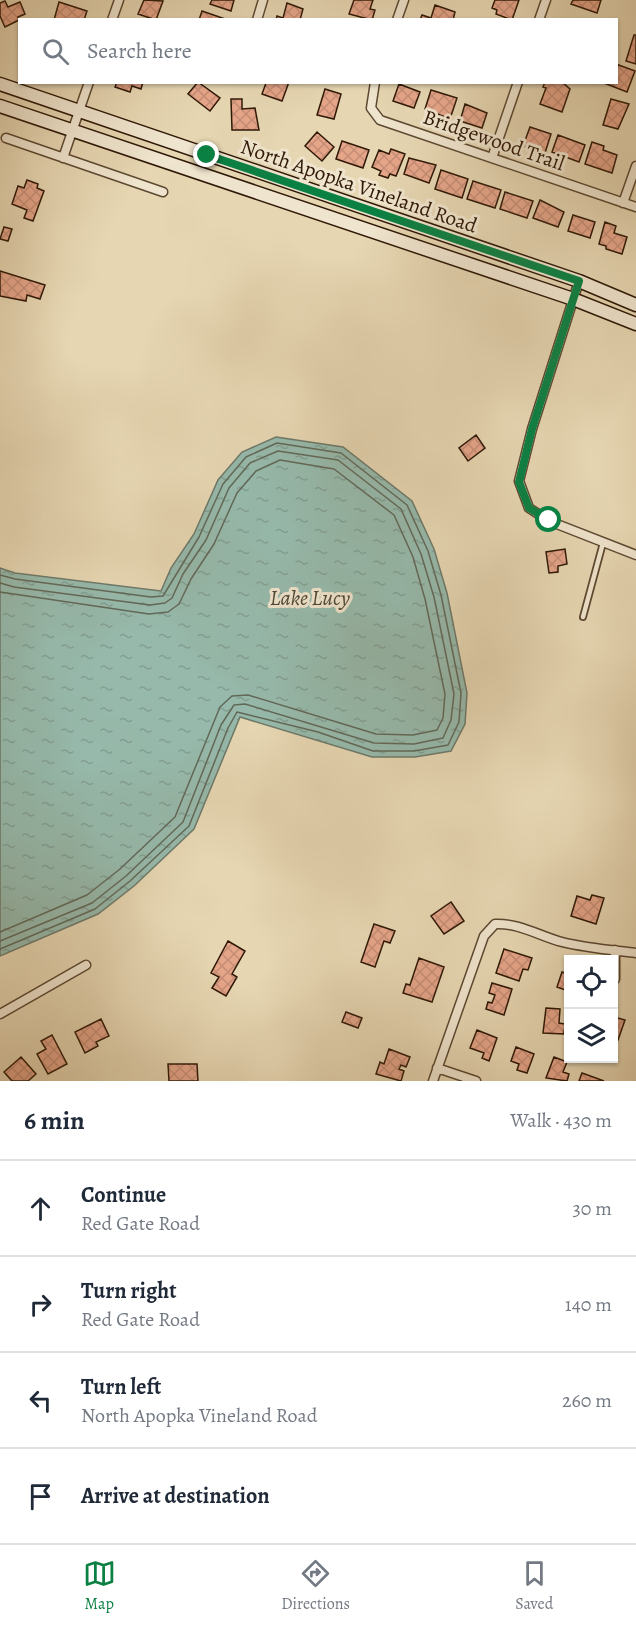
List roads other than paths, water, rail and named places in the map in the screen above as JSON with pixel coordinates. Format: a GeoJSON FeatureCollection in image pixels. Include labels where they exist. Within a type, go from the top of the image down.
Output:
{"type":"FeatureCollection","features":[{"type":"Feature","properties":{"kind":"street"},"geometry":{"type":"LineString","coordinates":[[113,18],[119,0]]}},
{"type":"Feature","properties":{"kind":"street"},"geometry":{"type":"LineString","coordinates":[[257,18],[263,0]]}},
{"type":"Feature","properties":{"kind":"street"},"geometry":{"type":"LineString","coordinates":[[398,18],[404,0]]}},
{"type":"Feature","properties":{"kind":"street"},"geometry":{"type":"LineString","coordinates":[[540,18],[546,0]]}},
{"type":"Feature","properties":{"kind":"street","name":"North Apopka Vineland Road"},"geometry":{"type":"LineString","coordinates":[[0,84],[579,281],[636,305]]}},
{"type":"Feature","properties":{"kind":"street"},"geometry":{"type":"LineString","coordinates":[[63,158],[88,84]]}},
{"type":"Feature","properties":{"kind":"street","name":"Bridgewood Trail"},"geometry":{"type":"LineString","coordinates":[[375,84],[371,108],[380,120],[636,207]]}},
{"type":"Feature","properties":{"kind":"street"},"geometry":{"type":"LineString","coordinates":[[492,158],[517,84]]}},
{"type":"Feature","properties":{"kind":"street","name":"North Apopka Vineland Road"},"geometry":{"type":"LineString","coordinates":[[0,106],[573,299],[636,324]]}},
{"type":"Feature","properties":{"kind":"street"},"geometry":{"type":"LineString","coordinates":[[6,138],[163,192]]}},
{"type":"Feature","properties":{"kind":"street"},"geometry":{"type":"LineString","coordinates":[[623,203],[636,166]]}},
{"type":"Feature","properties":{"kind":"street"},"geometry":{"type":"LineString","coordinates":[[579,281],[532,429],[519,482],[529,508],[549,520],[636,555]]}},
{"type":"Feature","properties":{"kind":"street"},"geometry":{"type":"LineString","coordinates":[[433,1081],[484,936],[495,924],[508,923],[561,941],[636,953]]}},
{"type":"Feature","properties":{"kind":"street"},"geometry":{"type":"LineString","coordinates":[[615,950],[615,955]]}},
{"type":"Feature","properties":{"kind":"street"},"geometry":{"type":"LineString","coordinates":[[0,1014],[86,965]]}},
{"type":"Feature","properties":{"kind":"street"},"geometry":{"type":"LineString","coordinates":[[437,1068],[476,1081]]}},
{"type":"Feature","properties":{"kind":"lane"},"geometry":{"type":"LineString","coordinates":[[583,617],[603,543]]}},
{"type":"Feature","properties":{"kind":"water","name":"Lake Lucy"},"geometry":{"type":"Polygon","coordinates":[[[276,437],[343,447],[412,501],[434,549],[447,593],[467,693],[465,724],[451,751],[415,757],[372,757],[240,717],[194,829],[134,886],[98,914],[0,956],[0,568],[15,573],[161,591],[171,568],[194,534],[218,480],[242,452],[276,437]]]}}]}
